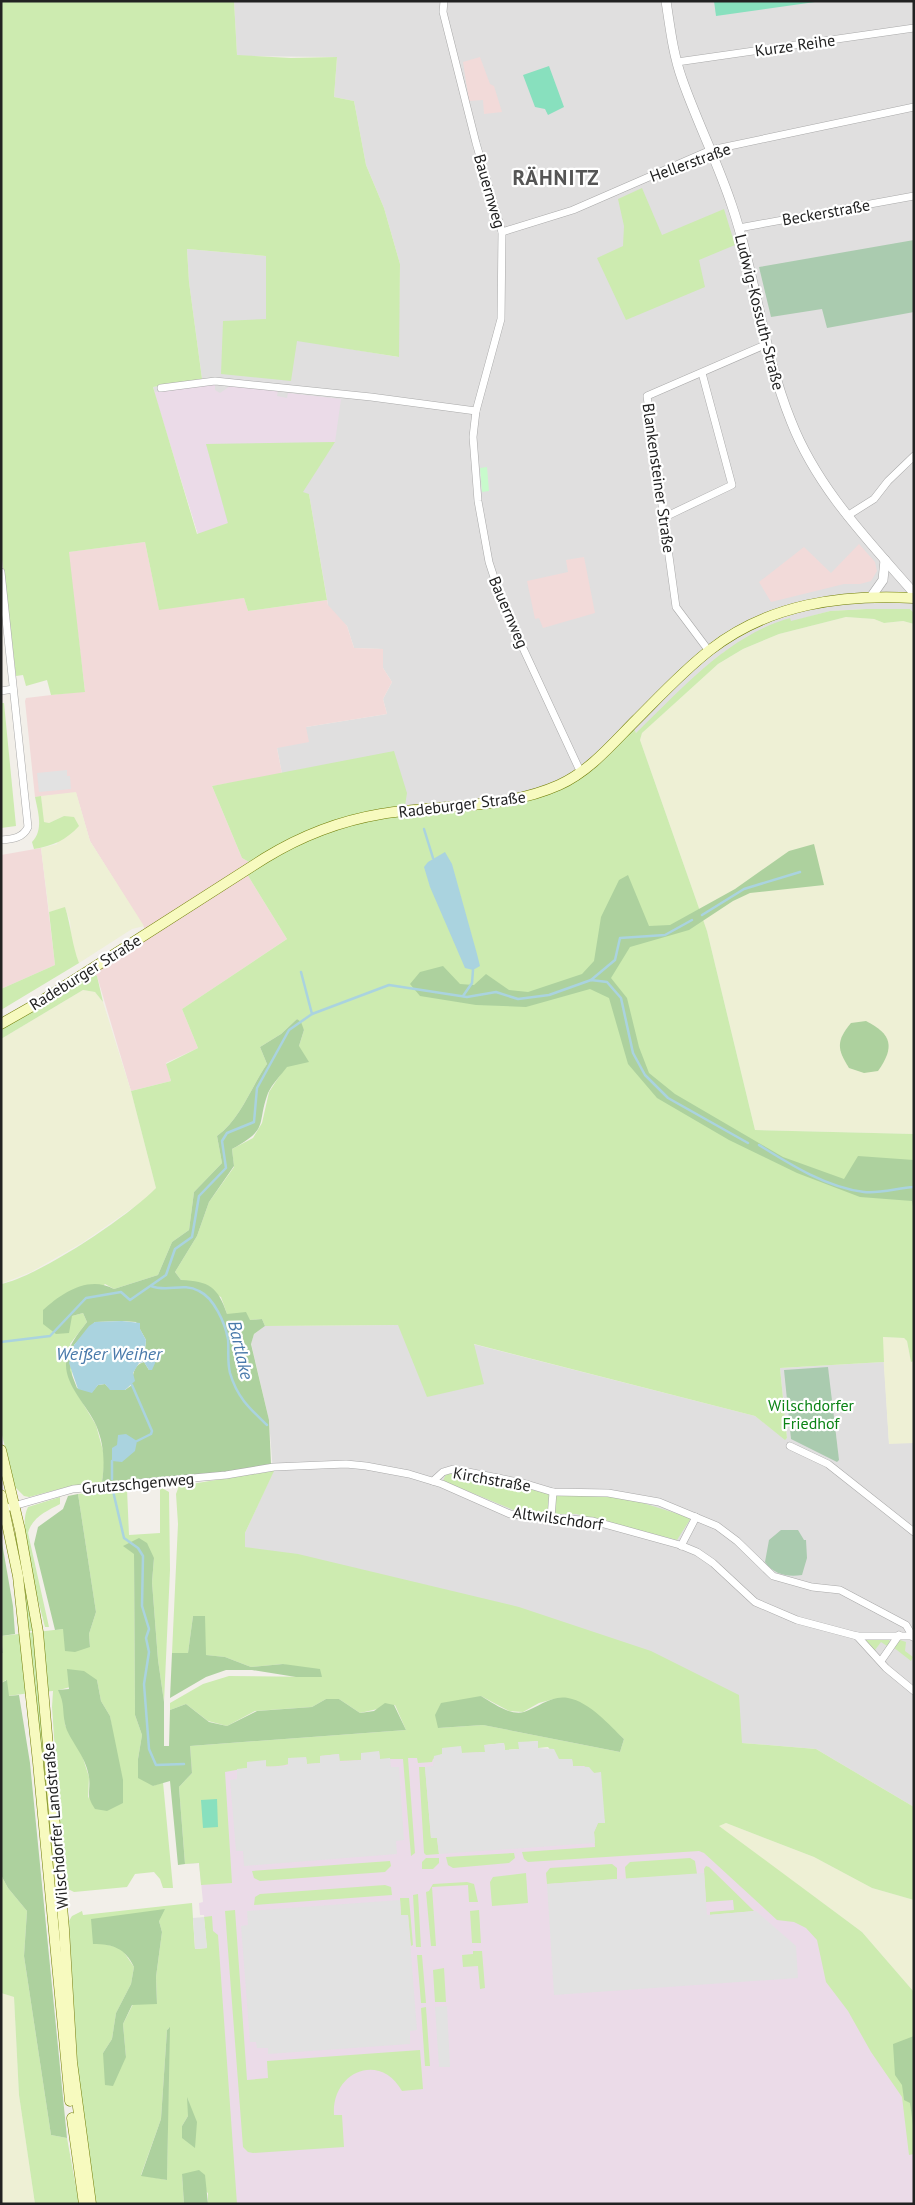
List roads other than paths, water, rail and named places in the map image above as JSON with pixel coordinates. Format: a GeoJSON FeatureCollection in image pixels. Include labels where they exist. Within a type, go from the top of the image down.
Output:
{"type":"FeatureCollection","features":[{"type":"Feature","properties":{"kind":"main road","name":"Radeburger Straße"},"geometry":{"type":"LineString","coordinates":[[1,1024],[43,1000],[265,858],[290,843],[320,830],[381,814],[515,800],[539,794],[582,773],[709,650],[736,632],[780,612],[827,601],[871,597],[914,598]]}},
{"type":"Feature","properties":{"kind":"main road","name":"Wilschdorfer Landstraße"},"geometry":{"type":"LineString","coordinates":[[1,1450],[18,1576],[38,1762],[67,2075],[84,2204]]}},
{"type":"Feature","properties":{"kind":"main road","name":"Wilschdorfer Landstraße"},"geometry":{"type":"LineString","coordinates":[[1,1495],[8,1508],[38,1632],[64,1928],[72,2062],[91,2204]]}},
{"type":"Feature","properties":{"kind":"street","name":"Bauernweg"},"geometry":{"type":"LineString","coordinates":[[444,1],[443,12],[461,85],[502,232],[502,319],[476,412],[473,436],[478,501],[489,562],[502,605],[582,773]]}},
{"type":"Feature","properties":{"kind":"street","name":"Ludwig-Kossuth-Straße"},"geometry":{"type":"LineString","coordinates":[[666,1],[677,62],[739,228],[779,389],[797,437],[818,475],[847,516],[914,593]]}},
{"type":"Feature","properties":{"kind":"street","name":"Kurze Reihe"},"geometry":{"type":"LineString","coordinates":[[677,62],[914,28]]}},
{"type":"Feature","properties":{"kind":"street","name":"Hellerstraße"},"geometry":{"type":"LineString","coordinates":[[502,232],[573,210],[711,150],[914,106]]}},
{"type":"Feature","properties":{"kind":"street","name":"Beckerstraße"},"geometry":{"type":"LineString","coordinates":[[739,228],[914,196]]}},
{"type":"Feature","properties":{"kind":"street","name":"Blankensteiner Straße"},"geometry":{"type":"LineString","coordinates":[[709,650],[676,607],[647,396],[768,344]]}},
{"type":"Feature","properties":{"kind":"street"},"geometry":{"type":"LineString","coordinates":[[665,516],[732,485],[702,373]]}},
{"type":"Feature","properties":{"kind":"street"},"geometry":{"type":"LineString","coordinates":[[161,388],[215,381],[370,397],[476,412]]}},
{"type":"Feature","properties":{"kind":"street"},"geometry":{"type":"LineString","coordinates":[[847,516],[874,499],[888,481],[914,456]]}},
{"type":"Feature","properties":{"kind":"street"},"geometry":{"type":"LineString","coordinates":[[871,597],[883,580],[885,560]]}},
{"type":"Feature","properties":{"kind":"street"},"geometry":{"type":"LineString","coordinates":[[1,572],[28,827],[25,834],[17,838],[1,840]]}},
{"type":"Feature","properties":{"kind":"street"},"geometry":{"type":"LineString","coordinates":[[1,691],[13,689]]}},
{"type":"Feature","properties":{"kind":"street"},"geometry":{"type":"LineString","coordinates":[[790,1446],[828,1464],[914,1532]]}},
{"type":"Feature","properties":{"kind":"street","name":"Altwilschdorf"},"geometry":{"type":"LineString","coordinates":[[268,1468],[346,1464],[382,1469],[434,1481],[510,1514],[593,1521],[697,1552],[713,1563],[742,1592],[761,1606],[797,1620],[856,1636],[913,1635]]}},
{"type":"Feature","properties":{"kind":"street","name":"Grutzschgenweg"},"geometry":{"type":"LineString","coordinates":[[8,1508],[73,1489],[226,1475],[268,1468]]}},
{"type":"Feature","properties":{"kind":"street","name":"Kirchstraße"},"geometry":{"type":"LineString","coordinates":[[434,1481],[443,1472],[452,1469],[523,1482],[553,1492],[608,1493],[642,1498],[712,1523],[737,1541],[773,1576],[812,1587],[840,1590],[906,1625],[913,1635]]}},
{"type":"Feature","properties":{"kind":"street","name":"Kirchstraße"},"geometry":{"type":"LineString","coordinates":[[551,1518],[553,1492]]}},
{"type":"Feature","properties":{"kind":"street"},"geometry":{"type":"LineString","coordinates":[[681,1546],[696,1517]]}},
{"type":"Feature","properties":{"kind":"street"},"geometry":{"type":"LineString","coordinates":[[880,1661],[899,1635]]}},
{"type":"Feature","properties":{"kind":"street"},"geometry":{"type":"LineString","coordinates":[[856,1636],[880,1661],[914,1691]]}},
{"type":"Feature","properties":{"kind":"water"},"geometry":{"type":"Polygon","coordinates":[[[445,852],[452,864],[480,966],[473,970],[465,968],[430,887],[424,867],[428,862],[445,852]]]}},
{"type":"Feature","properties":{"kind":"water","name":"Weißer Weiher"},"geometry":{"type":"Polygon","coordinates":[[[122,1321],[140,1323],[140,1329],[146,1340],[145,1350],[156,1361],[152,1370],[149,1370],[144,1362],[139,1363],[133,1373],[135,1381],[125,1390],[110,1390],[105,1384],[98,1385],[92,1393],[78,1389],[69,1363],[74,1345],[89,1326],[95,1322],[122,1321]]]}},
{"type":"Feature","properties":{"kind":"water"},"geometry":{"type":"Polygon","coordinates":[[[126,1434],[137,1441],[135,1451],[122,1462],[112,1461],[112,1448],[117,1445],[118,1435],[126,1434]]]}},
{"type":"Feature","properties":{"kind":"waterway"},"geometry":{"type":"LineString","coordinates":[[424,829],[433,858]]}},
{"type":"Feature","properties":{"kind":"waterway"},"geometry":{"type":"LineString","coordinates":[[702,915],[744,889],[800,872]]}},
{"type":"Feature","properties":{"kind":"waterway"},"geometry":{"type":"LineString","coordinates":[[591,980],[615,960],[620,938],[665,935],[692,920]]}},
{"type":"Feature","properties":{"kind":"waterway"},"geometry":{"type":"LineString","coordinates":[[463,996],[472,983],[473,970]]}},
{"type":"Feature","properties":{"kind":"waterway"},"geometry":{"type":"LineString","coordinates":[[301,972],[312,1014]]}},
{"type":"Feature","properties":{"kind":"waterway"},"geometry":{"type":"LineString","coordinates":[[1,1342],[50,1336],[86,1298],[121,1292],[130,1300],[166,1275],[175,1249],[192,1237],[199,1196],[226,1168],[222,1141],[227,1133],[254,1122],[257,1088],[289,1030],[312,1014],[389,985],[467,997],[496,992],[518,999],[549,995],[591,980],[607,982],[621,998],[633,1053],[645,1075],[668,1098],[748,1143]]}},
{"type":"Feature","properties":{"kind":"waterway"},"geometry":{"type":"LineString","coordinates":[[759,1145],[809,1174],[850,1189],[876,1192],[914,1187]]}},
{"type":"Feature","properties":{"kind":"waterway","name":"Bartlake"},"geometry":{"type":"LineString","coordinates":[[151,1286],[157,1288],[193,1288],[209,1299],[218,1312],[227,1333],[229,1369],[236,1389],[249,1407],[267,1425]]}},
{"type":"Feature","properties":{"kind":"waterway"},"geometry":{"type":"LineString","coordinates":[[132,1385],[152,1431],[151,1434],[137,1441]]}},
{"type":"Feature","properties":{"kind":"waterway"},"geometry":{"type":"LineString","coordinates":[[112,1461],[112,1479]]}},
{"type":"Feature","properties":{"kind":"waterway"},"geometry":{"type":"LineString","coordinates":[[113,1491],[124,1538],[138,1548],[143,1556],[142,1606],[149,1629],[146,1638],[149,1652],[144,1684],[149,1749],[156,1765],[184,1764]]}},
{"type":"Feature","properties":{"kind":"district","name":"RÄHNITZ"},"geometry":{"type":"Point","coordinates":[556,177]}},
{"type":"Feature","properties":{"kind":"park label","name":"Wilschdorfer Friedhof"},"geometry":{"type":"Point","coordinates":[811,1414]}}]}
